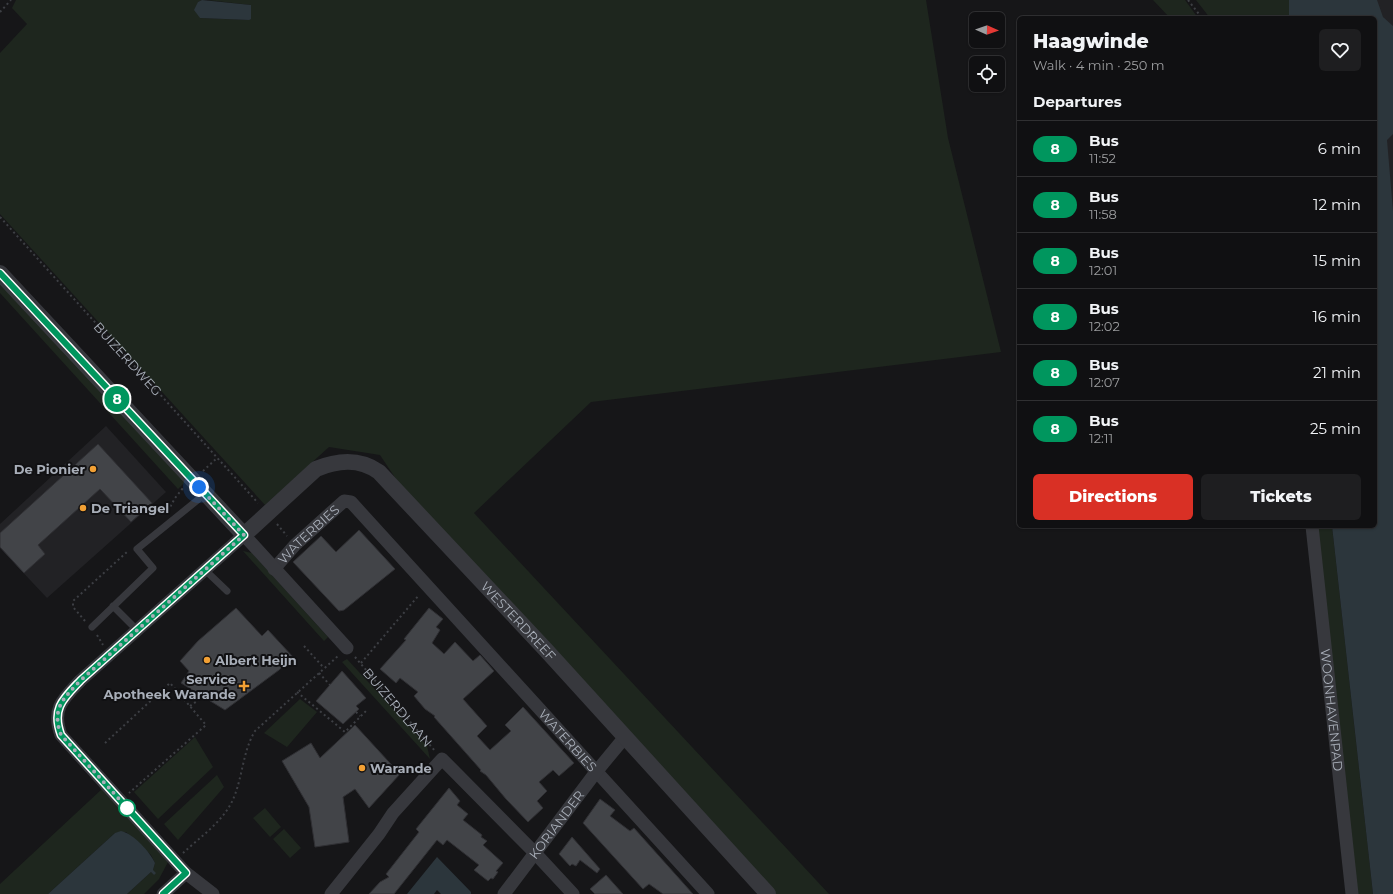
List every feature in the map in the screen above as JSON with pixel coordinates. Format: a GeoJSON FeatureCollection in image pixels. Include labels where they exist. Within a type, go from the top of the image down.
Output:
{"type":"FeatureCollection","features":[{"type":"Feature","properties":{"kind":"street"},"geometry":{"type":"LineString","coordinates":[[0,273],[347,648]]}},
{"type":"Feature","properties":{"kind":"street","name":"WESTERDREEF"},"geometry":{"type":"LineString","coordinates":[[244,535],[316,469],[341,461],[363,464],[372,467],[387,479],[768,894]]}},
{"type":"Feature","properties":{"kind":"street","name":"WATERBIES"},"geometry":{"type":"LineString","coordinates":[[274,569],[295,545],[344,501],[351,502],[708,894]]}},
{"type":"Feature","properties":{"kind":"street","name":"WOONHAVENPAD"},"geometry":{"type":"LineString","coordinates":[[1312,528],[1352,894]]}},
{"type":"Feature","properties":{"kind":"street"},"geometry":{"type":"LineString","coordinates":[[213,894],[186,873],[61,735],[58,721],[58,711],[60,703],[65,697],[137,630],[244,535]]}},
{"type":"Feature","properties":{"kind":"street","name":"KORIANDER"},"geometry":{"type":"LineString","coordinates":[[504,894],[596,772],[625,737]]}},
{"type":"Feature","properties":{"kind":"street"},"geometry":{"type":"LineString","coordinates":[[331,894],[379,834],[392,813],[442,759]]}},
{"type":"Feature","properties":{"kind":"street","name":"BUIZERDLAAN"},"geometry":{"type":"LineString","coordinates":[[442,759],[535,852],[573,894]]}},
{"type":"Feature","properties":{"kind":"street"},"geometry":{"type":"LineString","coordinates":[[163,894],[186,873]]}},
{"type":"Feature","properties":{"kind":"lane"},"geometry":{"type":"LineString","coordinates":[[92,627],[153,568],[137,549],[205,494]]}},
{"type":"Feature","properties":{"kind":"lane"},"geometry":{"type":"LineString","coordinates":[[205,570],[227,591]]}},
{"type":"Feature","properties":{"kind":"lane"},"geometry":{"type":"LineString","coordinates":[[113,606],[137,630]]}},
{"type":"Feature","properties":{"kind":"path"},"geometry":{"type":"LineString","coordinates":[[0,12],[11,0]]}},
{"type":"Feature","properties":{"kind":"path"},"geometry":{"type":"LineString","coordinates":[[1188,0],[1200,16]]}},
{"type":"Feature","properties":{"kind":"path","name":"BUIZERDWEG"},"geometry":{"type":"LineString","coordinates":[[0,217],[256,500]]}},
{"type":"Feature","properties":{"kind":"path"},"geometry":{"type":"LineString","coordinates":[[360,663],[426,586]]}},
{"type":"Feature","properties":{"kind":"path"},"geometry":{"type":"LineString","coordinates":[[304,646],[324,668]]}},
{"type":"Feature","properties":{"kind":"path"},"geometry":{"type":"LineString","coordinates":[[175,860],[219,820],[229,807],[236,790],[250,740],[255,731],[347,648]]}},
{"type":"Feature","properties":{"kind":"path","name":"BUIZERDLAAN"},"geometry":{"type":"LineString","coordinates":[[347,648],[442,759]]}},
{"type":"Feature","properties":{"kind":"path"},"geometry":{"type":"LineString","coordinates":[[318,673],[330,685]]}},
{"type":"Feature","properties":{"kind":"path"},"geometry":{"type":"LineString","coordinates":[[105,743],[170,683],[206,725],[121,801]]}},
{"type":"Feature","properties":{"kind":"path"},"geometry":{"type":"LineString","coordinates":[[297,692],[345,732],[367,710]]}},
{"type":"Feature","properties":{"kind":"path"},"geometry":{"type":"LineString","coordinates":[[190,706],[203,697]]}},
{"type":"Feature","properties":{"kind":"path"},"geometry":{"type":"LineString","coordinates":[[356,712],[360,716]]}},
{"type":"Feature","properties":{"kind":"shaded area"},"geometry":{"type":"Polygon","coordinates":[[[16,0],[202,0],[198,2],[200,18],[249,20],[251,5],[207,0],[926,0],[948,138],[1001,352],[591,402],[474,513],[829,894],[776,894],[398,482],[380,455],[329,447],[265,505],[0,214],[0,53],[27,24],[12,8],[16,0]]]}},
{"type":"Feature","properties":{"kind":"shaded area"},"geometry":{"type":"Polygon","coordinates":[[[202,0],[251,5],[251,19],[200,18],[194,10],[198,2],[202,0]]]}},
{"type":"Feature","properties":{"kind":"shaded area"},"geometry":{"type":"Polygon","coordinates":[[[1153,0],[1185,0],[1197,16],[1168,16],[1153,0]]]}},
{"type":"Feature","properties":{"kind":"shaded area"},"geometry":{"type":"Polygon","coordinates":[[[1196,0],[1289,0],[1289,16],[1208,16],[1196,0]]]}},
{"type":"Feature","properties":{"kind":"shaded area"},"geometry":{"type":"Polygon","coordinates":[[[1289,0],[1377,0],[1383,17],[1393,26],[1393,134],[1387,140],[1393,211],[1393,894],[1373,894],[1332,528],[1377,528],[1377,16],[1289,16],[1289,0]]]}},
{"type":"Feature","properties":{"kind":"shaded area"},"geometry":{"type":"Polygon","coordinates":[[[1372,0],[1393,0],[1393,33],[1372,0]]]}},
{"type":"Feature","properties":{"kind":"shaded area"},"geometry":{"type":"Polygon","coordinates":[[[1393,119],[1393,261],[1379,133],[1393,119]]]}},
{"type":"Feature","properties":{"kind":"shaded area"},"geometry":{"type":"Polygon","coordinates":[[[0,275],[186,481],[178,489],[0,293],[0,275]]]}},
{"type":"Feature","properties":{"kind":"shaded area","name":"De Triangel"},"geometry":{"type":"Polygon","coordinates":[[[106,426],[166,492],[47,598],[0,548],[0,524],[106,426]]]}},
{"type":"Feature","properties":{"kind":"shaded area"},"geometry":{"type":"Polygon","coordinates":[[[1317,528],[1332,528],[1373,894],[1357,894],[1317,528]]]}},
{"type":"Feature","properties":{"kind":"shaded area"},"geometry":{"type":"Polygon","coordinates":[[[243,551],[252,553],[328,637],[324,641],[243,551]]]}},
{"type":"Feature","properties":{"kind":"shaded area"},"geometry":{"type":"Polygon","coordinates":[[[347,659],[427,746],[430,759],[342,662],[347,659]]]}},
{"type":"Feature","properties":{"kind":"shaded area"},"geometry":{"type":"Polygon","coordinates":[[[300,699],[317,712],[287,747],[264,733],[300,699]]]}},
{"type":"Feature","properties":{"kind":"shaded area"},"geometry":{"type":"Polygon","coordinates":[[[195,737],[213,767],[158,819],[134,792],[195,737]]]}},
{"type":"Feature","properties":{"kind":"shaded area"},"geometry":{"type":"Polygon","coordinates":[[[217,775],[224,787],[178,840],[164,824],[217,775]]]}},
{"type":"Feature","properties":{"kind":"shaded area"},"geometry":{"type":"Polygon","coordinates":[[[102,789],[168,862],[159,879],[144,894],[127,894],[151,872],[154,875],[153,870],[155,863],[151,855],[126,832],[115,833],[48,894],[0,894],[0,884],[102,789]]]}},
{"type":"Feature","properties":{"kind":"shaded area"},"geometry":{"type":"Polygon","coordinates":[[[265,808],[281,827],[270,837],[253,818],[265,808]]]}},
{"type":"Feature","properties":{"kind":"shaded area"},"geometry":{"type":"Polygon","coordinates":[[[284,829],[301,848],[290,858],[273,839],[284,829]]]}},
{"type":"Feature","properties":{"kind":"shaded area"},"geometry":{"type":"Polygon","coordinates":[[[121,831],[131,836],[141,844],[149,854],[155,863],[153,870],[156,873],[154,875],[151,872],[127,894],[48,894],[115,833],[121,831]]]}},
{"type":"Feature","properties":{"kind":"shaded area"},"geometry":{"type":"Polygon","coordinates":[[[437,857],[471,892],[471,894],[441,894],[437,890],[434,894],[407,894],[437,857]]]}},
{"type":"Feature","properties":{"kind":"building"},"geometry":{"type":"Polygon","coordinates":[[[98,444],[152,503],[131,522],[100,489],[38,545],[45,554],[24,573],[0,547],[0,533],[98,444]]]}},
{"type":"Feature","properties":{"kind":"building"},"geometry":{"type":"Polygon","coordinates":[[[359,530],[395,569],[344,610],[339,611],[293,562],[321,536],[336,552],[359,530]]]}},
{"type":"Feature","properties":{"kind":"building"},"geometry":{"type":"Polygon","coordinates":[[[236,608],[262,636],[268,630],[293,657],[279,670],[225,710],[181,683],[189,671],[180,661],[198,641],[236,608]]]}},
{"type":"Feature","properties":{"kind":"building"},"geometry":{"type":"Polygon","coordinates":[[[429,608],[443,619],[436,627],[440,630],[432,643],[444,654],[455,642],[473,661],[480,655],[494,671],[463,699],[487,726],[477,736],[490,750],[511,731],[505,725],[523,707],[574,763],[559,776],[553,770],[539,782],[547,791],[537,801],[543,808],[528,822],[486,775],[480,771],[481,770],[434,717],[435,716],[425,709],[414,696],[418,692],[400,678],[396,683],[380,669],[406,640],[404,639],[429,608]]]}},
{"type":"Feature","properties":{"kind":"building"},"geometry":{"type":"Polygon","coordinates":[[[342,671],[366,698],[356,706],[359,709],[343,724],[316,701],[342,671]]]}},
{"type":"Feature","properties":{"kind":"building"},"geometry":{"type":"Polygon","coordinates":[[[355,725],[400,774],[369,808],[355,789],[343,797],[349,842],[315,847],[309,807],[282,761],[311,743],[320,758],[355,725]]]}},
{"type":"Feature","properties":{"kind":"building"},"geometry":{"type":"Polygon","coordinates":[[[449,788],[460,801],[457,805],[468,814],[463,820],[482,835],[481,837],[487,841],[483,845],[503,863],[496,871],[498,872],[493,879],[491,878],[488,881],[474,870],[479,865],[447,840],[443,845],[437,840],[394,894],[369,894],[380,882],[389,877],[386,874],[419,832],[416,829],[449,788]]]}},
{"type":"Feature","properties":{"kind":"building"},"geometry":{"type":"Polygon","coordinates":[[[600,799],[615,810],[610,816],[630,831],[634,828],[693,894],[663,894],[649,884],[643,889],[583,823],[600,799]]]}},
{"type":"Feature","properties":{"kind":"building"},"geometry":{"type":"Polygon","coordinates":[[[572,837],[600,869],[597,873],[580,860],[576,866],[572,864],[570,866],[559,854],[572,837]]]}},
{"type":"Feature","properties":{"kind":"building"},"geometry":{"type":"Polygon","coordinates":[[[606,875],[623,894],[595,894],[590,889],[606,875]]]}},
{"type":"Feature","properties":{"kind":"bus line","name":"8"},"geometry":{"type":"LineString","coordinates":[[0,273],[244,535],[81,680],[60,703],[58,711],[58,721],[61,735],[186,873],[163,894]]}},
{"type":"Feature","properties":{"kind":"place","name":"De Pionier"},"geometry":{"type":"Point","coordinates":[93,469]}},
{"type":"Feature","properties":{"kind":"place","name":"De Triangel"},"geometry":{"type":"Point","coordinates":[83,508]}},
{"type":"Feature","properties":{"kind":"place","name":"Albert Heijn"},"geometry":{"type":"Point","coordinates":[207,660]}},
{"type":"Feature","properties":{"kind":"place","name":"Service Apotheek Warande"},"geometry":{"type":"Point","coordinates":[244,686]}},
{"type":"Feature","properties":{"kind":"place","name":"Warande"},"geometry":{"type":"Point","coordinates":[362,768]}},
{"type":"Feature","properties":{"kind":"route"},"geometry":{"type":"LineString","coordinates":[[127,808],[130,811],[61,735],[58,721],[58,711],[60,703],[81,680],[244,535],[199,487]]}}]}
